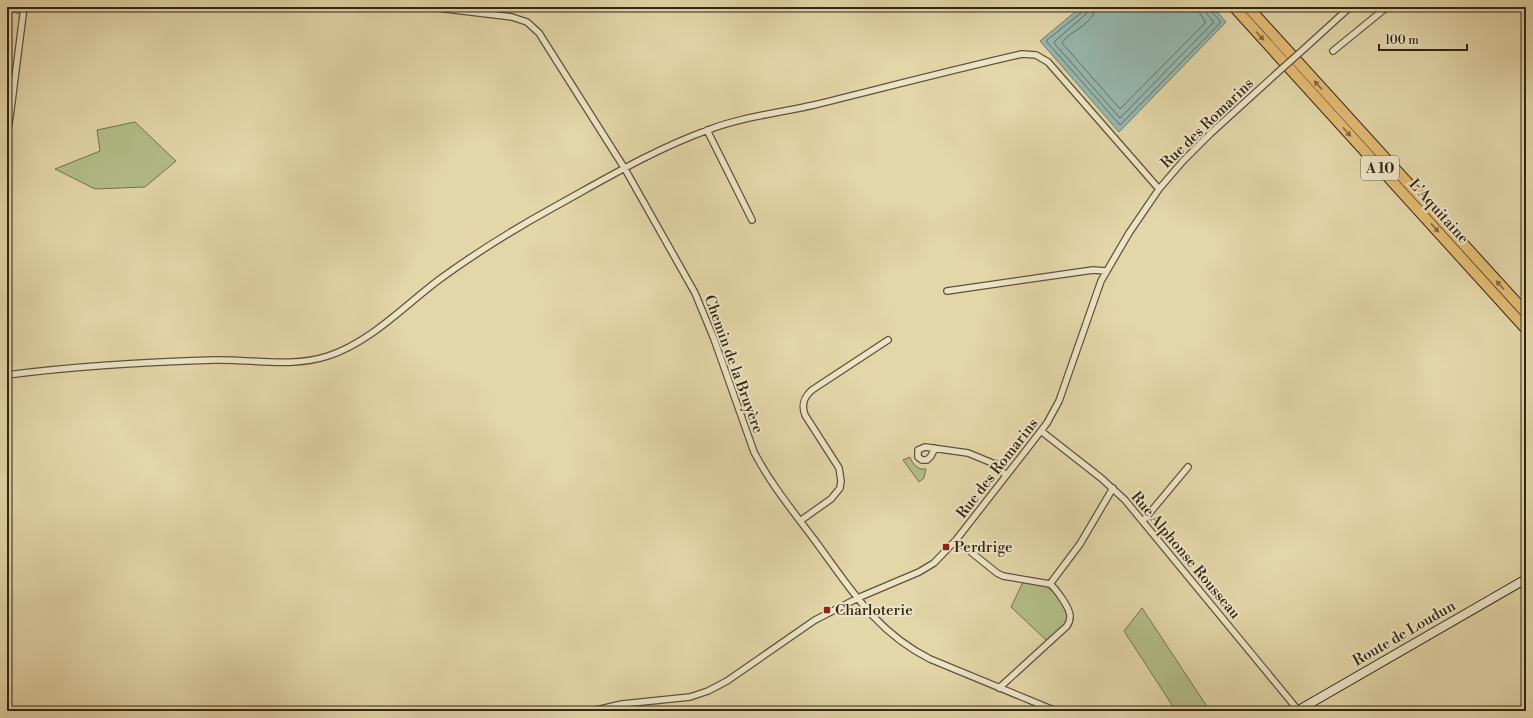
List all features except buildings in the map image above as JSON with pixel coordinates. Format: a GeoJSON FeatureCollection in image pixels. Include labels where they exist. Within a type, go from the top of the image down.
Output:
{"type":"FeatureCollection","features":[{"type":"Feature","properties":{"kind":"highway","name":"L'Aquitaine"},"geometry":{"type":"LineString","coordinates":[[1234,7],[1526,329]]}},
{"type":"Feature","properties":{"kind":"highway","name":"L'Aquitaine"},"geometry":{"type":"LineString","coordinates":[[1248,7],[1526,313]]}},
{"type":"Feature","properties":{"kind":"main road","name":"Route de Loudun"},"geometry":{"type":"LineString","coordinates":[[1297,711],[1526,579]]}},
{"type":"Feature","properties":{"kind":"street"},"geometry":{"type":"LineString","coordinates":[[7,133],[24,7]]}},
{"type":"Feature","properties":{"kind":"street","name":"Chemin de la Bruyère"},"geometry":{"type":"LineString","coordinates":[[429,7],[512,17],[527,22],[534,27],[550,48],[625,169],[695,293],[714,339],[754,452],[766,474],[858,599],[884,628],[917,653],[1056,711]]}},
{"type":"Feature","properties":{"kind":"street","name":"Rue des Romarins"},"geometry":{"type":"LineString","coordinates":[[592,711],[622,704],[690,697],[708,691],[727,681],[807,624],[927,568],[940,558],[956,540],[1041,431],[1053,412],[1059,401],[1097,291],[1106,271],[1129,233],[1159,189],[1195,148],[1350,7]]}},
{"type":"Feature","properties":{"kind":"street"},"geometry":{"type":"LineString","coordinates":[[1333,52],[1387,7]]}},
{"type":"Feature","properties":{"kind":"street"},"geometry":{"type":"LineString","coordinates":[[7,375],[84,366],[219,360],[290,363],[318,359],[340,352],[368,336],[438,280],[478,253],[550,209],[671,145],[707,130],[728,124],[815,105],[1022,54],[1029,54],[1043,58],[1048,62],[1159,189]]}},
{"type":"Feature","properties":{"kind":"street"},"geometry":{"type":"LineString","coordinates":[[707,130],[752,220]]}},
{"type":"Feature","properties":{"kind":"street"},"geometry":{"type":"LineString","coordinates":[[947,291],[1093,270],[1106,271]]}},
{"type":"Feature","properties":{"kind":"street"},"geometry":{"type":"LineString","coordinates":[[800,521],[831,498],[840,488],[841,481],[839,468],[805,415],[802,405],[805,397],[812,390],[888,340]]}},
{"type":"Feature","properties":{"kind":"street","name":"Rue Alphonse Rousseau"},"geometry":{"type":"LineString","coordinates":[[1041,431],[1113,488],[1125,500],[1297,711]]}},
{"type":"Feature","properties":{"kind":"street"},"geometry":{"type":"LineString","coordinates":[[935,448],[960,451],[976,456],[990,462],[1006,475]]}},
{"type":"Feature","properties":{"kind":"street"},"geometry":{"type":"LineString","coordinates":[[1142,521],[1188,467]]}},
{"type":"Feature","properties":{"kind":"street"},"geometry":{"type":"LineString","coordinates":[[1050,584],[1080,544],[1113,488]]}},
{"type":"Feature","properties":{"kind":"street"},"geometry":{"type":"LineString","coordinates":[[956,540],[997,573],[1003,576],[1050,584],[1056,590],[1069,610],[1070,622],[1067,626],[999,688]]}},
{"type":"Feature","properties":{"kind":"green space"},"geometry":{"type":"Polygon","coordinates":[[[7,7],[24,7],[23,15],[7,10],[7,7]]]}},
{"type":"Feature","properties":{"kind":"green space"},"geometry":{"type":"Polygon","coordinates":[[[135,122],[176,161],[145,187],[95,189],[55,169],[100,151],[97,130],[135,122]]]}},
{"type":"Feature","properties":{"kind":"green space"},"geometry":{"type":"Polygon","coordinates":[[[910,457],[916,466],[921,469],[926,469],[924,478],[919,482],[903,460],[910,457]]]}},
{"type":"Feature","properties":{"kind":"green space"},"geometry":{"type":"Polygon","coordinates":[[[991,459],[1009,463],[1005,468],[1003,468],[991,459]]]}},
{"type":"Feature","properties":{"kind":"green space"},"geometry":{"type":"Polygon","coordinates":[[[1023,582],[1047,587],[1055,593],[1065,609],[1067,615],[1066,624],[1060,631],[1047,641],[1011,607],[1023,582]]]}},
{"type":"Feature","properties":{"kind":"green space"},"geometry":{"type":"Polygon","coordinates":[[[1142,608],[1210,711],[1176,711],[1124,631],[1142,608]]]}},
{"type":"Feature","properties":{"kind":"water"},"geometry":{"type":"Polygon","coordinates":[[[1081,7],[1213,7],[1226,22],[1119,132],[1040,41],[1081,7]]]}},
{"type":"Feature","properties":{"kind":"place","name":"Perdrige"},"geometry":{"type":"Point","coordinates":[946,547]}},
{"type":"Feature","properties":{"kind":"place","name":"Charloterie"},"geometry":{"type":"Point","coordinates":[827,610]}}]}
